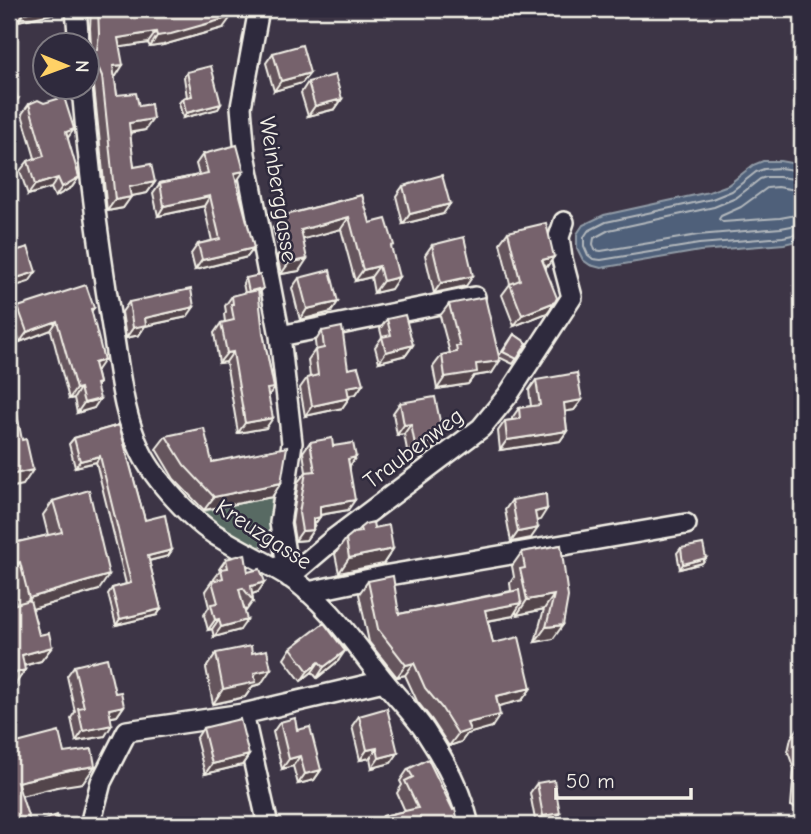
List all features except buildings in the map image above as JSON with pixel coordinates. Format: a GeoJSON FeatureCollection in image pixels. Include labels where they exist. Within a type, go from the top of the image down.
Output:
{"type":"FeatureCollection","features":[{"type":"Feature","properties":{"kind":"street"},"geometry":{"type":"LineString","coordinates":[[75,9],[77,32]]}},
{"type":"Feature","properties":{"kind":"street","name":"Weinberggasse"},"geometry":{"type":"LineString","coordinates":[[259,9],[241,107],[245,155],[280,336],[292,443],[280,523],[289,577]]}},
{"type":"Feature","properties":{"kind":"street","name":"Kreuzgasse"},"geometry":{"type":"LineString","coordinates":[[84,102],[108,307],[127,415],[141,453],[164,486],[189,513],[216,536],[289,577],[308,592],[355,643],[427,734],[450,775],[470,825]]}},
{"type":"Feature","properties":{"kind":"street","name":"Traubenweg"},"geometry":{"type":"LineString","coordinates":[[289,577],[335,538],[481,428],[508,396],[572,297],[558,237],[564,222]]}},
{"type":"Feature","properties":{"kind":"street"},"geometry":{"type":"LineString","coordinates":[[280,336],[475,297]]}},
{"type":"Feature","properties":{"kind":"street"},"geometry":{"type":"LineString","coordinates":[[308,592],[389,575],[686,524]]}},
{"type":"Feature","properties":{"kind":"street"},"geometry":{"type":"LineString","coordinates":[[90,825],[101,782],[127,731],[243,714],[384,681]]}},
{"type":"Feature","properties":{"kind":"street"},"geometry":{"type":"LineString","coordinates":[[243,714],[268,825]]}},
{"type":"Feature","properties":{"kind":"green space"},"geometry":{"type":"Polygon","coordinates":[[[272,496],[269,544],[252,549],[236,542],[201,512],[272,496]]]}},
{"type":"Feature","properties":{"kind":"water"},"geometry":{"type":"Polygon","coordinates":[[[763,161],[802,165],[801,240],[784,244],[700,251],[601,268],[583,260],[577,248],[577,234],[583,225],[604,215],[709,192],[728,185],[753,165],[763,161]]]}}]}
